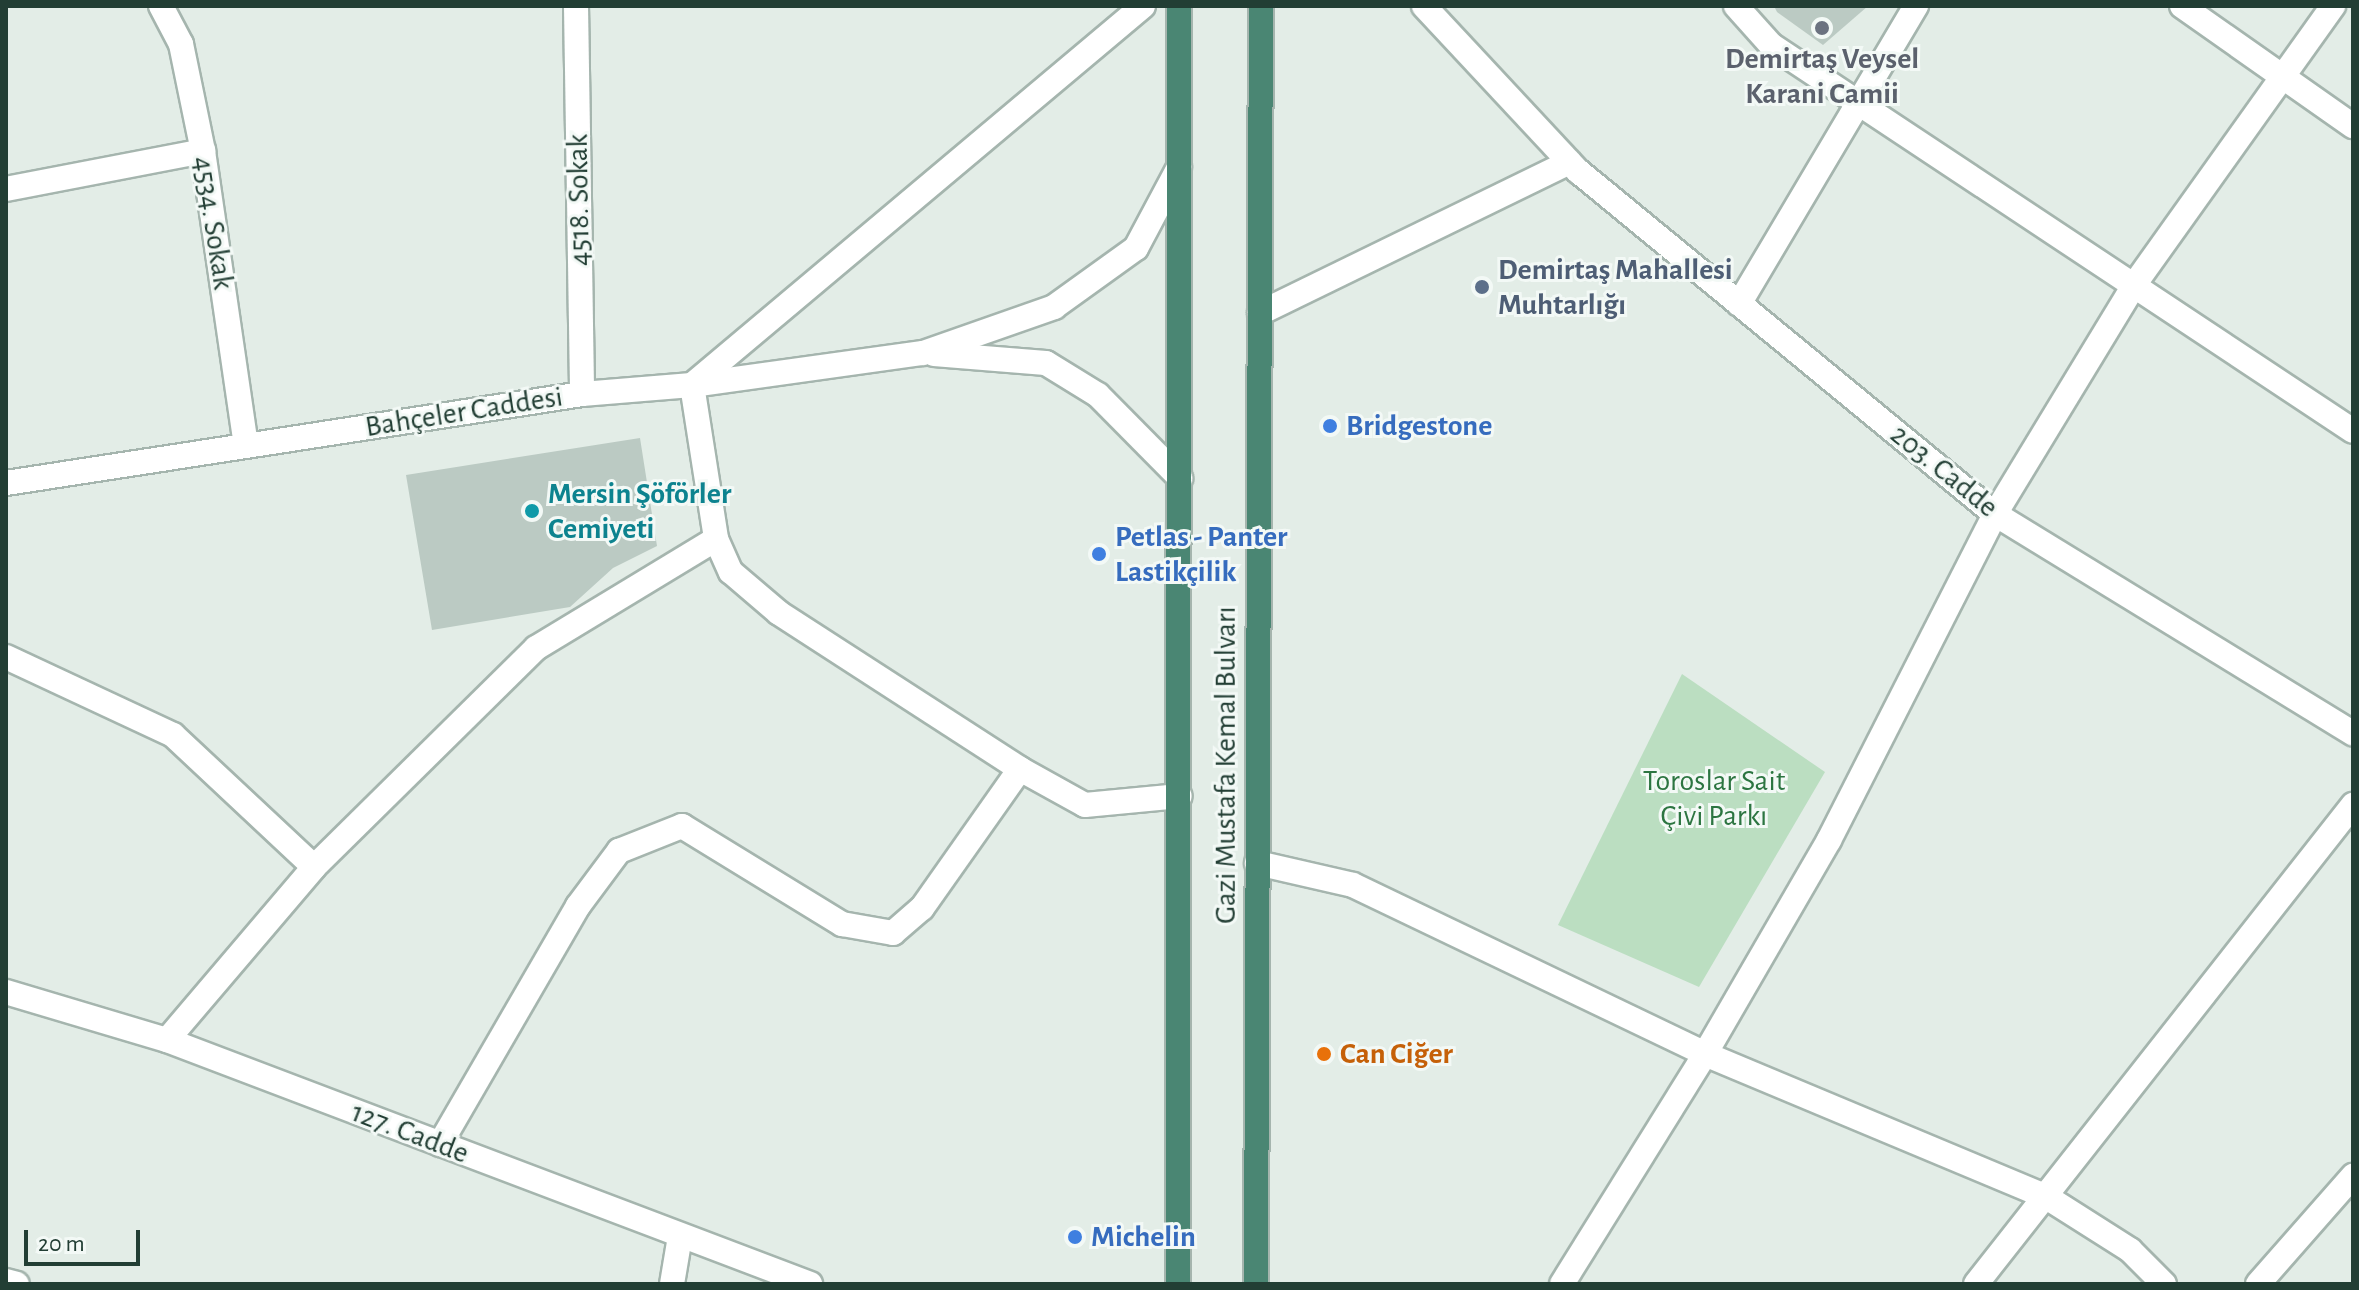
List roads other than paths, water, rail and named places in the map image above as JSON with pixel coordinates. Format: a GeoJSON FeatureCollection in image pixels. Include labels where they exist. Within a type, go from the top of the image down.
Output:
{"type":"FeatureCollection","features":[{"type":"Feature","properties":{"kind":"highway","name":"Gazi Mustafa Kemal Bulvarı"},"geometry":{"type":"LineString","coordinates":[[1178,1284],[1179,6]]}},
{"type":"Feature","properties":{"kind":"highway","name":"Gazi Mustafa Kemal Bulvarı"},"geometry":{"type":"LineString","coordinates":[[1256,1284],[1261,6]]}},
{"type":"Feature","properties":{"kind":"street","name":"4534. Sokak"},"geometry":{"type":"LineString","coordinates":[[161,6],[181,44],[203,151],[246,445]]}},
{"type":"Feature","properties":{"kind":"street","name":"4518. Sokak"},"geometry":{"type":"LineString","coordinates":[[576,6],[582,394]]}},
{"type":"Feature","properties":{"kind":"street"},"geometry":{"type":"LineString","coordinates":[[1143,6],[692,385],[716,539],[731,572],[779,613],[1020,769],[1085,805],[1180,796]]}},
{"type":"Feature","properties":{"kind":"street","name":"203. Cadde"},"geometry":{"type":"LineString","coordinates":[[1424,6],[1569,162],[1995,514],[2353,733]]}},
{"type":"Feature","properties":{"kind":"street"},"geometry":{"type":"LineString","coordinates":[[1736,6],[1771,45],[2353,431]]}},
{"type":"Feature","properties":{"kind":"street"},"geometry":{"type":"LineString","coordinates":[[1739,304],[1916,6]]}},
{"type":"Feature","properties":{"kind":"street"},"geometry":{"type":"LineString","coordinates":[[2182,6],[2353,126]]}},
{"type":"Feature","properties":{"kind":"street"},"geometry":{"type":"LineString","coordinates":[[1573,1280],[1829,840],[1995,514],[2134,285],[2333,6]]}},
{"type":"Feature","properties":{"kind":"street"},"geometry":{"type":"LineString","coordinates":[[6,189],[203,151]]}},
{"type":"Feature","properties":{"kind":"street"},"geometry":{"type":"LineString","coordinates":[[1260,313],[1569,162]]}},
{"type":"Feature","properties":{"kind":"street"},"geometry":{"type":"LineString","coordinates":[[923,353],[1054,307],[1136,248],[1179,167]]}},
{"type":"Feature","properties":{"kind":"street"},"geometry":{"type":"LineString","coordinates":[[923,353],[1046,363],[1098,395],[1180,478]]}},
{"type":"Feature","properties":{"kind":"street","name":"Bahçeler Caddesi"},"geometry":{"type":"LineString","coordinates":[[6,483],[582,394],[692,385],[923,353]]}},
{"type":"Feature","properties":{"kind":"street"},"geometry":{"type":"LineString","coordinates":[[167,1040],[314,867],[536,648],[716,539]]}},
{"type":"Feature","properties":{"kind":"street"},"geometry":{"type":"LineString","coordinates":[[6,657],[173,735],[314,867]]}},
{"type":"Feature","properties":{"kind":"street"},"geometry":{"type":"LineString","coordinates":[[440,1144],[578,906],[619,851],[682,826],[842,924],[893,933],[922,908],[1020,769]]}},
{"type":"Feature","properties":{"kind":"street"},"geometry":{"type":"LineString","coordinates":[[1976,1284],[2353,805]]}},
{"type":"Feature","properties":{"kind":"street"},"geometry":{"type":"LineString","coordinates":[[1257,863],[1353,885],[1705,1054],[2045,1196],[2130,1250],[2164,1284]]}},
{"type":"Feature","properties":{"kind":"street","name":"127. Cadde"},"geometry":{"type":"LineString","coordinates":[[6,992],[167,1040],[810,1284]]}},
{"type":"Feature","properties":{"kind":"street"},"geometry":{"type":"LineString","coordinates":[[2258,1284],[2353,1176]]}},
{"type":"Feature","properties":{"kind":"street"},"geometry":{"type":"LineString","coordinates":[[672,1284],[680,1236]]}},
{"type":"Feature","properties":{"kind":"street"},"geometry":{"type":"LineString","coordinates":[[6,1281],[17,1284]]}},
{"type":"Feature","properties":{"kind":"place","name":"Demirtaş Veysel Karani Camii"},"geometry":{"type":"Point","coordinates":[1822,28]}},
{"type":"Feature","properties":{"kind":"place","name":"Demirtaş Mahallesi Muhtarlığı"},"geometry":{"type":"Point","coordinates":[1482,287]}},
{"type":"Feature","properties":{"kind":"place","name":"Bridgestone"},"geometry":{"type":"Point","coordinates":[1330,426]}},
{"type":"Feature","properties":{"kind":"place","name":"Mersin Şöförler Cemiyeti"},"geometry":{"type":"Point","coordinates":[532,511]}},
{"type":"Feature","properties":{"kind":"place","name":"Petlas - Panter Lastikçilik"},"geometry":{"type":"Point","coordinates":[1099,554]}},
{"type":"Feature","properties":{"kind":"place","name":"Can Ciğer"},"geometry":{"type":"Point","coordinates":[1324,1054]}},
{"type":"Feature","properties":{"kind":"place","name":"Michelin"},"geometry":{"type":"Point","coordinates":[1075,1237]}},
{"type":"Feature","properties":{"kind":"park label","name":"Toroslar Sait Çivi Parkı"},"geometry":{"type":"Point","coordinates":[1714,798]}}]}
